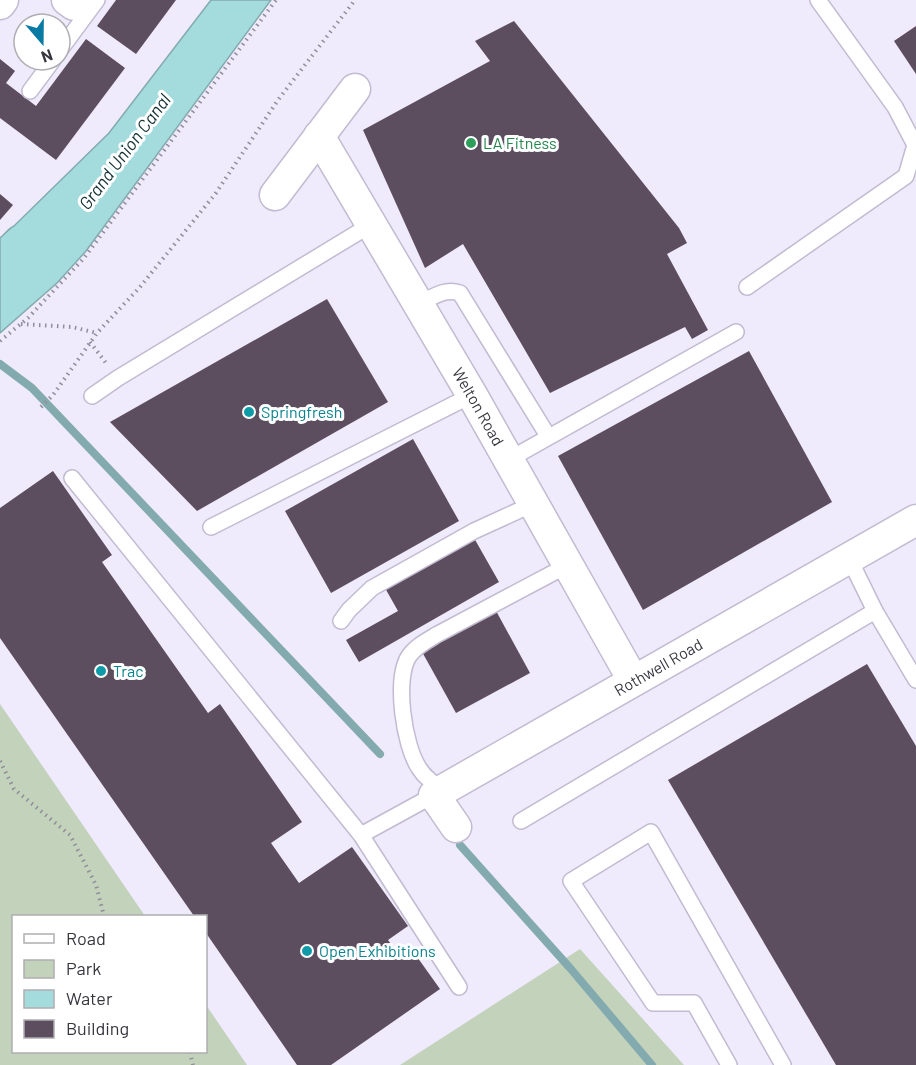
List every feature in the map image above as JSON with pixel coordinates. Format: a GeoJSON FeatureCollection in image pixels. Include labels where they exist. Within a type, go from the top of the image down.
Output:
{"type":"FeatureCollection","features":[{"type":"Feature","properties":{"kind":"street"},"geometry":{"type":"LineString","coordinates":[[0,4],[3,0]]}},
{"type":"Feature","properties":{"kind":"street"},"geometry":{"type":"LineString","coordinates":[[275,195],[355,89]]}},
{"type":"Feature","properties":{"kind":"street","name":"Welton Road"},"geometry":{"type":"LineString","coordinates":[[319,136],[472,395],[633,680]]}},
{"type":"Feature","properties":{"kind":"street","name":"Rothwell Road"},"geometry":{"type":"LineString","coordinates":[[438,792],[916,520]]}},
{"type":"Feature","properties":{"kind":"street"},"geometry":{"type":"LineString","coordinates":[[438,792],[456,827]]}},
{"type":"Feature","properties":{"kind":"lane"},"geometry":{"type":"LineString","coordinates":[[747,287],[906,176],[915,145],[895,107],[818,0]]}},
{"type":"Feature","properties":{"kind":"lane"},"geometry":{"type":"LineString","coordinates":[[72,24],[81,5]]}},
{"type":"Feature","properties":{"kind":"lane"},"geometry":{"type":"LineString","coordinates":[[30,91],[43,72]]}},
{"type":"Feature","properties":{"kind":"lane"},"geometry":{"type":"LineString","coordinates":[[92,396],[372,224]]}},
{"type":"Feature","properties":{"kind":"lane"},"geometry":{"type":"LineString","coordinates":[[419,304],[443,292],[452,290],[460,293],[549,436]]}},
{"type":"Feature","properties":{"kind":"lane"},"geometry":{"type":"LineString","coordinates":[[508,460],[736,332]]}},
{"type":"Feature","properties":{"kind":"lane"},"geometry":{"type":"LineString","coordinates":[[211,527],[472,395]]}},
{"type":"Feature","properties":{"kind":"lane"},"geometry":{"type":"LineString","coordinates":[[72,478],[361,835],[459,987]]}},
{"type":"Feature","properties":{"kind":"lane"},"geometry":{"type":"LineString","coordinates":[[340,621],[372,588],[474,531],[534,504]]}},
{"type":"Feature","properties":{"kind":"lane"},"geometry":{"type":"LineString","coordinates":[[849,558],[875,611],[916,680]]}},
{"type":"Feature","properties":{"kind":"lane"},"geometry":{"type":"LineString","coordinates":[[361,835],[438,792],[418,767],[407,741],[402,711],[402,690],[404,669],[409,657],[419,645],[438,634],[568,565]]}},
{"type":"Feature","properties":{"kind":"lane"},"geometry":{"type":"LineString","coordinates":[[521,821],[875,611]]}},
{"type":"Feature","properties":{"kind":"lane"},"geometry":{"type":"LineString","coordinates":[[729,1065],[694,1003],[653,1003],[571,880],[651,832],[783,1065]]}},
{"type":"Feature","properties":{"kind":"path"},"geometry":{"type":"LineString","coordinates":[[0,341],[28,318],[84,258],[276,0]]}},
{"type":"Feature","properties":{"kind":"path"},"geometry":{"type":"LineString","coordinates":[[41,407],[53,395],[97,333],[140,287],[216,193],[278,100],[355,0]]}},
{"type":"Feature","properties":{"kind":"path"},"geometry":{"type":"LineString","coordinates":[[21,324],[72,327],[97,333]]}},
{"type":"Feature","properties":{"kind":"path"},"geometry":{"type":"LineString","coordinates":[[0,761],[14,789],[70,835],[96,885],[104,915]]}},
{"type":"Feature","properties":{"kind":"green space"},"geometry":{"type":"Polygon","coordinates":[[[0,704],[144,915],[12,915],[12,1053],[207,1053],[207,1006],[247,1065],[0,1065],[0,704]]]}},
{"type":"Feature","properties":{"kind":"green space"},"geometry":{"type":"Polygon","coordinates":[[[580,949],[684,1065],[400,1065],[580,949]]]}},
{"type":"Feature","properties":{"kind":"water","name":"Grand Union Canal"},"geometry":{"type":"Polygon","coordinates":[[[211,0],[271,0],[86,251],[57,283],[0,333],[0,238],[109,133],[211,0]]]}},
{"type":"Feature","properties":{"kind":"building"},"geometry":{"type":"Polygon","coordinates":[[[116,0],[176,0],[136,54],[97,26],[116,0]]]}},
{"type":"Feature","properties":{"kind":"building"},"geometry":{"type":"Polygon","coordinates":[[[514,21],[679,228],[687,243],[667,254],[708,330],[692,339],[685,327],[550,393],[463,244],[425,268],[363,130],[490,61],[475,41],[514,21]]]}},
{"type":"Feature","properties":{"kind":"building"},"geometry":{"type":"Polygon","coordinates":[[[916,26],[916,74],[894,41],[916,26]]]}},
{"type":"Feature","properties":{"kind":"building"},"geometry":{"type":"Polygon","coordinates":[[[86,39],[125,68],[56,160],[0,118],[0,59],[14,72],[6,83],[36,106],[61,72],[72,72],[72,58],[86,39]]]}},
{"type":"Feature","properties":{"kind":"building"},"geometry":{"type":"Polygon","coordinates":[[[0,194],[13,205],[0,220],[0,194]]]}},
{"type":"Feature","properties":{"kind":"building","name":"Springfresh"},"geometry":{"type":"Polygon","coordinates":[[[327,299],[388,402],[197,511],[110,422],[327,299]]]}},
{"type":"Feature","properties":{"kind":"building"},"geometry":{"type":"Polygon","coordinates":[[[749,351],[832,502],[643,610],[558,456],[749,351]]]}},
{"type":"Feature","properties":{"kind":"building"},"geometry":{"type":"Polygon","coordinates":[[[413,439],[459,521],[331,593],[285,511],[413,439]]]}},
{"type":"Feature","properties":{"kind":"building","name":"Trac"},"geometry":{"type":"Polygon","coordinates":[[[53,471],[112,555],[102,562],[208,713],[220,704],[302,822],[271,843],[299,883],[352,847],[408,926],[388,940],[399,955],[410,947],[440,989],[331,1065],[297,1065],[207,934],[207,915],[193,915],[0,638],[0,508],[53,471]]]}},
{"type":"Feature","properties":{"kind":"building"},"geometry":{"type":"Polygon","coordinates":[[[474,538],[499,582],[359,662],[346,640],[398,611],[385,588],[474,538]]]}},
{"type":"Feature","properties":{"kind":"building"},"geometry":{"type":"Polygon","coordinates":[[[495,609],[530,673],[456,713],[421,650],[495,609]]]}},
{"type":"Feature","properties":{"kind":"building"},"geometry":{"type":"Polygon","coordinates":[[[867,664],[916,746],[916,1065],[836,1065],[668,780],[867,664]]]}},
{"type":"Feature","properties":{"kind":"waterway"},"geometry":{"type":"LineString","coordinates":[[0,364],[32,388],[380,754]]}},
{"type":"Feature","properties":{"kind":"waterway"},"geometry":{"type":"LineString","coordinates":[[460,845],[570,968],[652,1065]]}},
{"type":"Feature","properties":{"kind":"place","name":"LA Fitness"},"geometry":{"type":"Point","coordinates":[471,143]}},
{"type":"Feature","properties":{"kind":"place","name":"Springfresh"},"geometry":{"type":"Point","coordinates":[249,412]}},
{"type":"Feature","properties":{"kind":"place","name":"Trac"},"geometry":{"type":"Point","coordinates":[101,671]}},
{"type":"Feature","properties":{"kind":"place","name":"Open Exhibitions"},"geometry":{"type":"Point","coordinates":[307,951]}}]}
